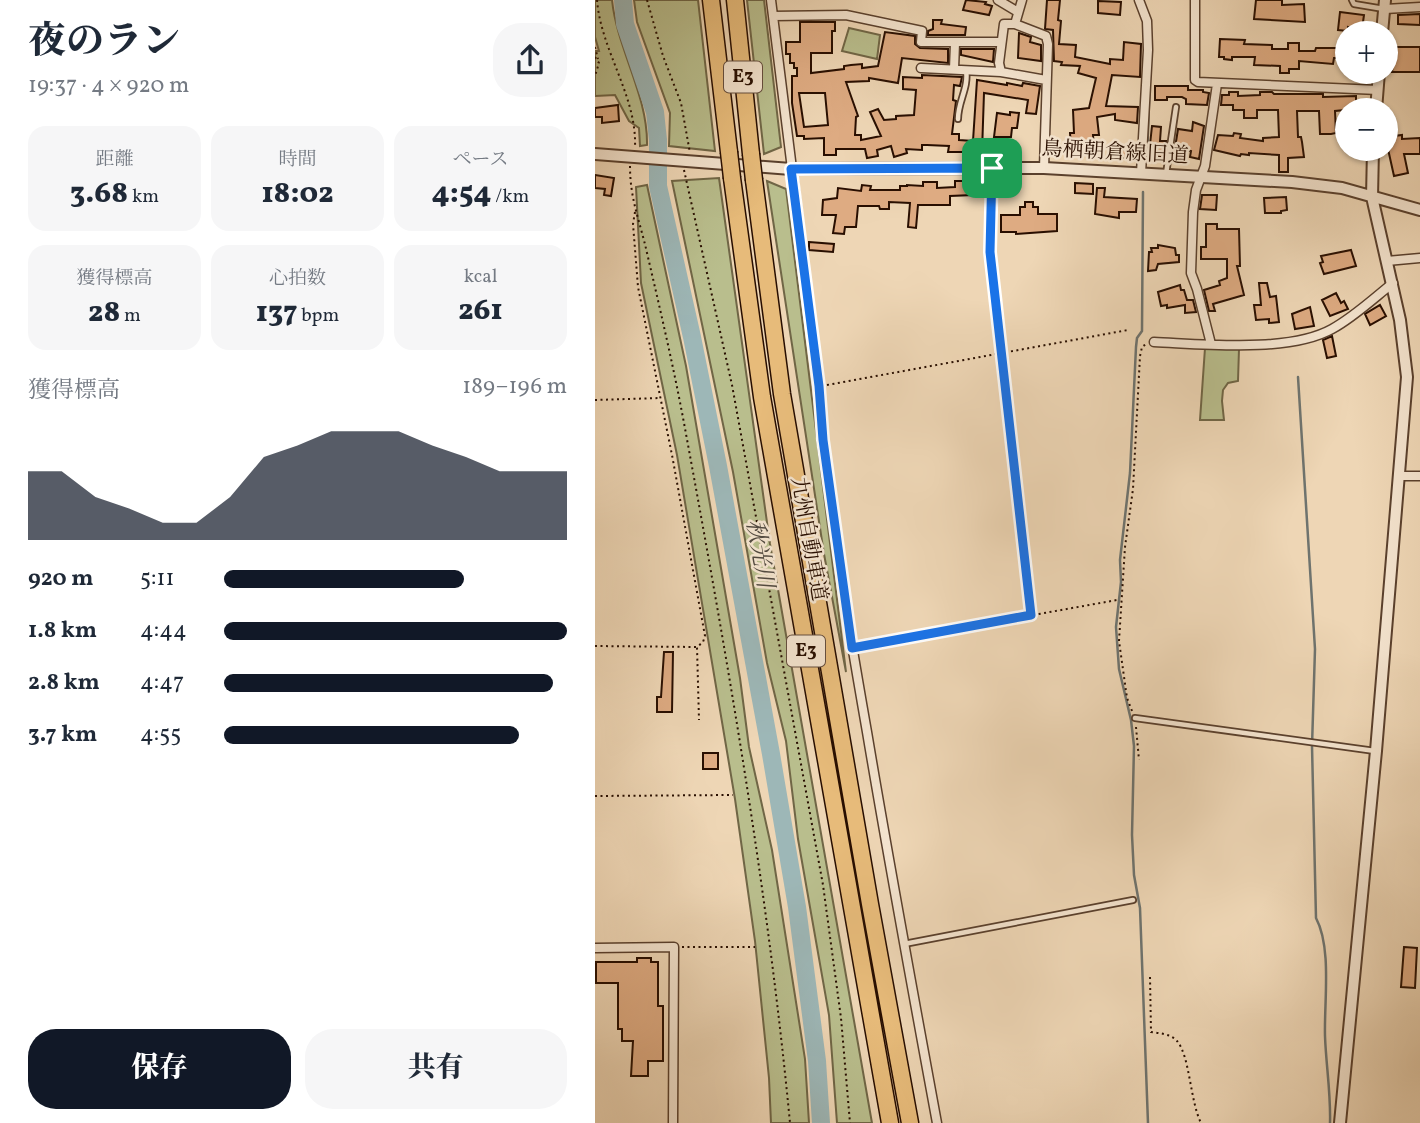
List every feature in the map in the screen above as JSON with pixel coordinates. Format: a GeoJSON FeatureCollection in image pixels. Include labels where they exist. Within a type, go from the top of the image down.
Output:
{"type":"FeatureCollection","features":[{"type":"Feature","properties":{"kind":"highway","name":"九州自動車道"},"geometry":{"type":"LineString","coordinates":[[711,0],[764,410],[890,1123]]}},
{"type":"Feature","properties":{"kind":"highway","name":"九州自動車道"},"geometry":{"type":"LineString","coordinates":[[735,0],[754,180],[785,408],[910,1123]]}},
{"type":"Feature","properties":{"kind":"street"},"geometry":{"type":"LineString","coordinates":[[771,0],[819,386],[823,440],[852,648],[937,1123]]}},
{"type":"Feature","properties":{"kind":"street"},"geometry":{"type":"LineString","coordinates":[[998,0],[1018,12]]}},
{"type":"Feature","properties":{"kind":"street"},"geometry":{"type":"LineString","coordinates":[[1015,24],[1022,0]]}},
{"type":"Feature","properties":{"kind":"street"},"geometry":{"type":"LineString","coordinates":[[1139,0],[1147,20],[1148,51],[1141,173]]}},
{"type":"Feature","properties":{"kind":"street"},"geometry":{"type":"LineString","coordinates":[[1195,0],[1195,80],[1217,84],[1378,90]]}},
{"type":"Feature","properties":{"kind":"street"},"geometry":{"type":"LineString","coordinates":[[1385,4],[1420,7]]}},
{"type":"Feature","properties":{"kind":"street"},"geometry":{"type":"LineString","coordinates":[[773,16],[846,15],[922,31],[921,42],[1001,42]]}},
{"type":"Feature","properties":{"kind":"street"},"geometry":{"type":"LineString","coordinates":[[1001,72],[1004,24],[1015,24],[1046,36],[1044,168]]}},
{"type":"Feature","properties":{"kind":"street"},"geometry":{"type":"LineString","coordinates":[[954,69],[955,43]]}},
{"type":"Feature","properties":{"kind":"street"},"geometry":{"type":"LineString","coordinates":[[921,68],[1001,72],[1046,80]]}},
{"type":"Feature","properties":{"kind":"street"},"geometry":{"type":"LineString","coordinates":[[1211,344],[1191,273],[1196,190],[1205,166],[1217,84]]}},
{"type":"Feature","properties":{"kind":"street"},"geometry":{"type":"LineString","coordinates":[[1377,98],[1378,84]]}},
{"type":"Feature","properties":{"kind":"street","name":"鳥栖朝倉線旧道"},"geometry":{"type":"LineString","coordinates":[[595,154],[791,169],[1044,168],[1292,182],[1342,188],[1420,210]]}},
{"type":"Feature","properties":{"kind":"street"},"geometry":{"type":"LineString","coordinates":[[1339,1123],[1407,377],[1393,283],[1372,197],[1373,161]]}},
{"type":"Feature","properties":{"kind":"street"},"geometry":{"type":"LineString","coordinates":[[1387,261],[1420,258]]}},
{"type":"Feature","properties":{"kind":"street"},"geometry":{"type":"LineString","coordinates":[[1154,342],[1269,345],[1308,338],[1332,330],[1393,283]]}},
{"type":"Feature","properties":{"kind":"street"},"geometry":{"type":"LineString","coordinates":[[1399,475],[1420,477]]}},
{"type":"Feature","properties":{"kind":"street"},"geometry":{"type":"LineString","coordinates":[[595,948],[674,947],[673,1123]]}},
{"type":"Feature","properties":{"kind":"lane"},"geometry":{"type":"LineString","coordinates":[[1352,0],[1355,4],[1385,4]]}},
{"type":"Feature","properties":{"kind":"lane"},"geometry":{"type":"LineString","coordinates":[[958,119],[958,103],[967,86],[966,69]]}},
{"type":"Feature","properties":{"kind":"lane"},"geometry":{"type":"LineString","coordinates":[[1166,174],[1176,107]]}},
{"type":"Feature","properties":{"kind":"lane"},"geometry":{"type":"LineString","coordinates":[[1135,718],[1375,751]]}},
{"type":"Feature","properties":{"kind":"lane"},"geometry":{"type":"LineString","coordinates":[[903,944],[1133,900]]}},
{"type":"Feature","properties":{"kind":"path"},"geometry":{"type":"LineString","coordinates":[[597,0],[603,28],[633,118],[635,158],[630,190],[643,234],[684,421],[745,774],[777,994],[790,1123]]}},
{"type":"Feature","properties":{"kind":"path"},"geometry":{"type":"LineString","coordinates":[[647,0],[683,111],[683,160],[734,397],[823,885],[841,1018],[850,1123]]}},
{"type":"Feature","properties":{"kind":"path"},"geometry":{"type":"LineString","coordinates":[[595,47],[599,63],[595,76]]}},
{"type":"Feature","properties":{"kind":"path"},"geometry":{"type":"LineString","coordinates":[[595,57],[599,63]]}},
{"type":"Feature","properties":{"kind":"path"},"geometry":{"type":"LineString","coordinates":[[992,168],[990,252],[1031,615]]}},
{"type":"Feature","properties":{"kind":"path"},"geometry":{"type":"LineString","coordinates":[[595,646],[697,647],[705,636],[638,287],[633,224],[635,212]]}},
{"type":"Feature","properties":{"kind":"path"},"geometry":{"type":"LineString","coordinates":[[819,386],[1128,330]]}},
{"type":"Feature","properties":{"kind":"path"},"geometry":{"type":"LineString","coordinates":[[1139,761],[1135,718],[1126,698],[1119,641],[1125,547],[1135,469],[1140,356],[1142,347],[1154,342]]}},
{"type":"Feature","properties":{"kind":"path"},"geometry":{"type":"LineString","coordinates":[[595,400],[660,398]]}},
{"type":"Feature","properties":{"kind":"path"},"geometry":{"type":"LineString","coordinates":[[852,648],[1117,600]]}},
{"type":"Feature","properties":{"kind":"path"},"geometry":{"type":"LineString","coordinates":[[697,647],[699,720]]}},
{"type":"Feature","properties":{"kind":"path"},"geometry":{"type":"LineString","coordinates":[[595,796],[733,796]]}},
{"type":"Feature","properties":{"kind":"path"},"geometry":{"type":"LineString","coordinates":[[674,947],[755,947]]}},
{"type":"Feature","properties":{"kind":"path"},"geometry":{"type":"LineString","coordinates":[[1150,977],[1151,1032],[1170,1036],[1178,1041],[1184,1057],[1193,1104],[1201,1123]]}},
{"type":"Feature","properties":{"kind":"green space"},"geometry":{"type":"Polygon","coordinates":[[[595,0],[612,0],[620,36],[643,108],[647,145],[640,146],[639,128],[629,121],[615,95],[595,96],[595,51],[599,51],[595,37],[595,0]]]}},
{"type":"Feature","properties":{"kind":"green space"},"geometry":{"type":"Polygon","coordinates":[[[634,0],[698,0],[715,151],[669,146],[670,113],[637,22],[634,0]]]}},
{"type":"Feature","properties":{"kind":"green space"},"geometry":{"type":"Polygon","coordinates":[[[747,0],[764,0],[781,147],[764,154],[747,0]]]}},
{"type":"Feature","properties":{"kind":"green space"},"geometry":{"type":"Polygon","coordinates":[[[849,28],[880,35],[877,59],[842,51],[849,28]]]}},
{"type":"Feature","properties":{"kind":"green space"},"geometry":{"type":"Polygon","coordinates":[[[719,178],[770,544],[872,1123],[837,1123],[829,1015],[798,839],[786,741],[767,663],[733,472],[672,181],[719,178]]]}},
{"type":"Feature","properties":{"kind":"green space"},"geometry":{"type":"Polygon","coordinates":[[[767,181],[786,189],[846,672],[824,554],[767,181]]]}},
{"type":"Feature","properties":{"kind":"green space"},"geometry":{"type":"Polygon","coordinates":[[[647,185],[686,366],[740,678],[749,747],[772,850],[805,1059],[809,1123],[771,1123],[755,941],[735,799],[677,455],[641,283],[636,187],[647,185]]]}},
{"type":"Feature","properties":{"kind":"green space"},"geometry":{"type":"Polygon","coordinates":[[[1205,348],[1239,349],[1238,381],[1228,383],[1223,390],[1224,420],[1200,420],[1205,348]]]}},
{"type":"Feature","properties":{"kind":"building"},"geometry":{"type":"Polygon","coordinates":[[[966,0],[986,2],[985,4],[992,6],[989,15],[963,10],[966,0]]]}},
{"type":"Feature","properties":{"kind":"building"},"geometry":{"type":"Polygon","coordinates":[[[1047,0],[1060,0],[1059,44],[1076,45],[1075,57],[1110,64],[1110,59],[1123,60],[1124,42],[1141,44],[1140,77],[1112,75],[1106,106],[1138,107],[1137,123],[1115,120],[1115,114],[1097,117],[1099,135],[1093,135],[1094,148],[1071,148],[1070,133],[1074,133],[1073,110],[1089,108],[1096,78],[1078,73],[1080,66],[1061,65],[1062,62],[1054,61],[1053,30],[1045,29],[1047,0]]]}},
{"type":"Feature","properties":{"kind":"building"},"geometry":{"type":"Polygon","coordinates":[[[1256,0],[1282,0],[1282,5],[1304,4],[1305,22],[1254,19],[1256,0]]]}},
{"type":"Feature","properties":{"kind":"building"},"geometry":{"type":"Polygon","coordinates":[[[1098,1],[1121,2],[1120,15],[1098,13],[1098,1]]]}},
{"type":"Feature","properties":{"kind":"building"},"geometry":{"type":"Polygon","coordinates":[[[1340,12],[1364,15],[1363,21],[1339,21],[1340,12]]]}},
{"type":"Feature","properties":{"kind":"building"},"geometry":{"type":"Polygon","coordinates":[[[1420,14],[1420,25],[1398,24],[1398,15],[1420,14]]]}},
{"type":"Feature","properties":{"kind":"building"},"geometry":{"type":"Polygon","coordinates":[[[933,20],[942,20],[941,24],[966,27],[965,35],[928,35],[928,31],[933,29],[933,20]]]}},
{"type":"Feature","properties":{"kind":"building"},"geometry":{"type":"Polygon","coordinates":[[[800,22],[835,22],[835,31],[832,31],[832,53],[811,53],[811,73],[844,69],[844,66],[851,65],[862,64],[862,68],[878,66],[885,32],[915,36],[915,44],[920,48],[948,49],[948,63],[902,58],[898,83],[869,78],[869,81],[846,82],[858,116],[855,135],[861,135],[861,140],[881,136],[870,112],[878,109],[884,120],[914,115],[916,90],[903,89],[903,77],[962,77],[960,86],[954,85],[953,100],[956,101],[952,134],[959,134],[959,140],[973,141],[977,80],[1007,85],[1022,86],[1023,83],[1040,86],[1036,114],[1026,113],[1028,100],[984,93],[982,152],[948,152],[949,146],[922,145],[922,150],[906,149],[907,153],[894,157],[891,146],[877,150],[878,156],[867,158],[865,149],[836,149],[836,155],[824,155],[824,138],[804,139],[804,136],[797,136],[792,103],[792,76],[797,76],[797,68],[794,68],[794,63],[790,63],[790,54],[786,54],[786,42],[800,42],[800,22]],[[799,93],[804,127],[828,125],[825,93],[799,93]]]}},
{"type":"Feature","properties":{"kind":"building"},"geometry":{"type":"Polygon","coordinates":[[[1019,33],[1031,37],[1030,42],[1041,45],[1041,61],[1018,58],[1019,33]]]}},
{"type":"Feature","properties":{"kind":"building"},"geometry":{"type":"Polygon","coordinates":[[[1220,39],[1245,40],[1244,44],[1272,45],[1272,49],[1288,49],[1288,43],[1299,43],[1299,51],[1335,48],[1333,64],[1299,61],[1299,69],[1289,69],[1289,73],[1280,73],[1280,66],[1254,65],[1255,57],[1232,57],[1232,60],[1219,57],[1220,39]]]}},
{"type":"Feature","properties":{"kind":"building"},"geometry":{"type":"Polygon","coordinates":[[[1398,47],[1420,47],[1420,72],[1398,72],[1398,47]]]}},
{"type":"Feature","properties":{"kind":"building"},"geometry":{"type":"Polygon","coordinates":[[[961,49],[994,49],[993,62],[961,55],[961,49]]]}},
{"type":"Feature","properties":{"kind":"building"},"geometry":{"type":"Polygon","coordinates":[[[1155,86],[1188,86],[1188,90],[1203,90],[1209,93],[1207,105],[1186,104],[1186,99],[1182,97],[1155,100],[1155,86]]]}},
{"type":"Feature","properties":{"kind":"building"},"geometry":{"type":"Polygon","coordinates":[[[1229,92],[1238,92],[1238,96],[1272,92],[1356,98],[1335,98],[1335,133],[1320,134],[1319,111],[1297,111],[1298,137],[1301,137],[1304,157],[1288,158],[1288,172],[1279,172],[1279,155],[1249,153],[1240,156],[1214,150],[1218,135],[1233,136],[1234,133],[1241,134],[1240,138],[1263,141],[1263,138],[1279,137],[1278,110],[1257,110],[1257,118],[1244,118],[1244,110],[1233,110],[1233,105],[1221,105],[1222,95],[1229,95],[1229,92]]]}},
{"type":"Feature","properties":{"kind":"building"},"geometry":{"type":"Polygon","coordinates":[[[618,105],[619,121],[602,123],[602,117],[595,117],[595,108],[618,105]]]}},
{"type":"Feature","properties":{"kind":"building"},"geometry":{"type":"Polygon","coordinates":[[[1010,112],[1019,113],[1017,128],[1012,128],[1011,137],[994,137],[997,113],[1010,115],[1010,112]]]}},
{"type":"Feature","properties":{"kind":"building"},"geometry":{"type":"Polygon","coordinates":[[[1193,122],[1204,126],[1199,159],[1190,157],[1191,151],[1175,148],[1178,129],[1192,131],[1193,122]]]}},
{"type":"Feature","properties":{"kind":"building"},"geometry":{"type":"Polygon","coordinates":[[[1152,126],[1161,127],[1160,141],[1166,141],[1164,158],[1149,154],[1152,126]]]}},
{"type":"Feature","properties":{"kind":"building"},"geometry":{"type":"Polygon","coordinates":[[[1402,135],[1402,139],[1420,138],[1420,154],[1404,154],[1408,173],[1394,176],[1391,161],[1398,161],[1398,136],[1402,135]]]}},
{"type":"Feature","properties":{"kind":"building"},"geometry":{"type":"Polygon","coordinates":[[[1110,149],[1136,150],[1135,158],[1109,158],[1110,149]]]}},
{"type":"Feature","properties":{"kind":"building"},"geometry":{"type":"Polygon","coordinates":[[[595,175],[614,178],[611,196],[604,195],[605,189],[595,188],[595,175]]]}},
{"type":"Feature","properties":{"kind":"building"},"geometry":{"type":"Polygon","coordinates":[[[955,181],[973,181],[973,195],[950,196],[950,205],[918,205],[916,228],[908,227],[910,203],[889,202],[889,209],[858,206],[856,227],[845,227],[844,234],[833,233],[836,215],[822,215],[823,200],[837,198],[838,188],[861,191],[862,185],[871,186],[870,190],[900,190],[900,186],[923,186],[923,182],[937,182],[937,188],[955,187],[955,181]]]}},
{"type":"Feature","properties":{"kind":"building"},"geometry":{"type":"Polygon","coordinates":[[[1075,183],[1093,184],[1093,194],[1075,193],[1075,183]]]}},
{"type":"Feature","properties":{"kind":"building"},"geometry":{"type":"Polygon","coordinates":[[[1097,188],[1105,188],[1104,197],[1137,199],[1136,212],[1119,212],[1119,218],[1095,214],[1097,188]]]}},
{"type":"Feature","properties":{"kind":"building"},"geometry":{"type":"Polygon","coordinates":[[[1202,195],[1217,195],[1216,210],[1200,209],[1202,195]]]}},
{"type":"Feature","properties":{"kind":"building"},"geometry":{"type":"Polygon","coordinates":[[[1286,197],[1287,210],[1281,213],[1265,213],[1264,198],[1286,197]]]}},
{"type":"Feature","properties":{"kind":"building"},"geometry":{"type":"Polygon","coordinates":[[[1025,202],[1033,202],[1033,207],[1038,207],[1038,214],[1057,214],[1057,231],[1016,234],[1001,232],[1001,215],[1020,215],[1020,207],[1025,207],[1025,202]]]}},
{"type":"Feature","properties":{"kind":"building"},"geometry":{"type":"Polygon","coordinates":[[[1206,224],[1217,224],[1217,229],[1239,229],[1240,266],[1237,266],[1244,295],[1213,304],[1215,311],[1209,311],[1204,290],[1220,285],[1219,281],[1227,278],[1227,259],[1201,259],[1201,247],[1206,247],[1206,224]]]}},
{"type":"Feature","properties":{"kind":"building"},"geometry":{"type":"Polygon","coordinates":[[[809,242],[834,244],[833,252],[809,250],[809,242]]]}},
{"type":"Feature","properties":{"kind":"building"},"geometry":{"type":"Polygon","coordinates":[[[1158,245],[1175,248],[1179,262],[1158,264],[1156,270],[1148,271],[1149,252],[1152,252],[1151,248],[1158,248],[1158,245]]]}},
{"type":"Feature","properties":{"kind":"building"},"geometry":{"type":"Polygon","coordinates":[[[1351,250],[1356,266],[1324,274],[1320,263],[1323,262],[1321,256],[1351,250]]]}},
{"type":"Feature","properties":{"kind":"building"},"geometry":{"type":"Polygon","coordinates":[[[1259,283],[1267,283],[1270,297],[1276,296],[1279,322],[1269,323],[1269,319],[1256,320],[1254,305],[1261,305],[1259,283]]]}},
{"type":"Feature","properties":{"kind":"building"},"geometry":{"type":"Polygon","coordinates":[[[1180,285],[1187,300],[1193,300],[1196,312],[1185,313],[1185,305],[1167,308],[1167,305],[1161,306],[1158,292],[1180,285]]]}},
{"type":"Feature","properties":{"kind":"building"},"geometry":{"type":"Polygon","coordinates":[[[1336,293],[1348,309],[1330,316],[1322,300],[1336,293]]]}},
{"type":"Feature","properties":{"kind":"building"},"geometry":{"type":"Polygon","coordinates":[[[1380,305],[1386,316],[1370,325],[1365,314],[1380,305]]]}},
{"type":"Feature","properties":{"kind":"building"},"geometry":{"type":"Polygon","coordinates":[[[1310,307],[1314,326],[1295,329],[1292,314],[1310,307]]]}},
{"type":"Feature","properties":{"kind":"building"},"geometry":{"type":"Polygon","coordinates":[[[1332,336],[1336,356],[1327,358],[1323,340],[1332,336]]]}},
{"type":"Feature","properties":{"kind":"building"},"geometry":{"type":"Polygon","coordinates":[[[664,652],[673,652],[672,712],[657,712],[657,697],[661,697],[664,652]]]}},
{"type":"Feature","properties":{"kind":"building"},"geometry":{"type":"Polygon","coordinates":[[[703,753],[718,753],[718,769],[703,769],[703,753]]]}},
{"type":"Feature","properties":{"kind":"building"},"geometry":{"type":"Polygon","coordinates":[[[1404,947],[1417,948],[1415,988],[1401,987],[1404,947]]]}},
{"type":"Feature","properties":{"kind":"building"},"geometry":{"type":"Polygon","coordinates":[[[637,958],[651,958],[651,962],[658,962],[658,1006],[663,1006],[663,1061],[648,1061],[648,1076],[631,1076],[633,1041],[622,1041],[622,1029],[618,1029],[618,983],[596,983],[596,962],[637,962],[637,958]]]}},
{"type":"Feature","properties":{"kind":"waterway","name":"秋光川"},"geometry":{"type":"LineString","coordinates":[[623,0],[625,24],[655,112],[658,186],[718,466],[771,754],[797,907],[817,1061],[821,1123]]}},
{"type":"Feature","properties":{"kind":"waterway"},"geometry":{"type":"LineString","coordinates":[[1147,159],[1150,75]]}},
{"type":"Feature","properties":{"kind":"waterway"},"geometry":{"type":"LineString","coordinates":[[1143,192],[1142,331],[1137,338],[1136,347],[1130,473],[1116,627],[1119,669],[1134,746],[1132,835],[1134,875],[1140,908],[1148,1123]]}},
{"type":"Feature","properties":{"kind":"waterway"},"geometry":{"type":"LineString","coordinates":[[1298,377],[1315,649],[1312,746],[1316,918],[1326,960],[1325,1036],[1330,1123]]}},
{"type":"Feature","properties":{"kind":"route"},"geometry":{"type":"LineString","coordinates":[[992,168],[990,252],[1031,615],[852,648],[823,440],[819,386],[791,169],[992,168]]}}]}
